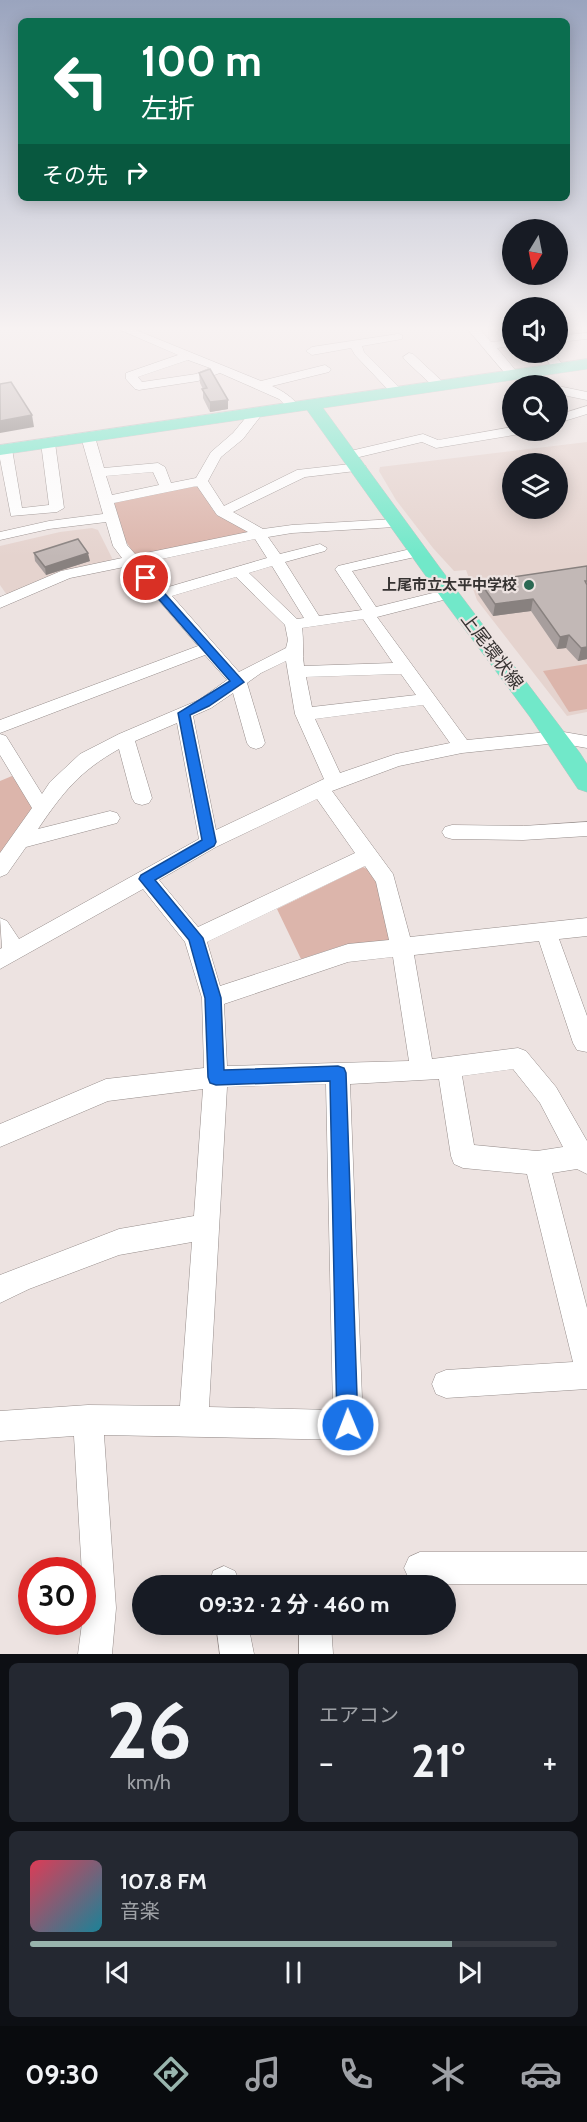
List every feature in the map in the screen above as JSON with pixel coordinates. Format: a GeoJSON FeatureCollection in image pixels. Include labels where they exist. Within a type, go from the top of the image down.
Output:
{"type":"FeatureCollection","features":[{"type":"Feature","properties":{"kind":"main road"},"geometry":{"type":"LineString","coordinates":[[2,450],[322,403]]}},
{"type":"Feature","properties":{"kind":"main road","name":"上尾環状線"},"geometry":{"type":"LineString","coordinates":[[303,406],[355,461],[395,523],[558,737],[587,783]]}},
{"type":"Feature","properties":{"kind":"street"},"geometry":{"type":"LineString","coordinates":[[297,403],[303,406]]}},
{"type":"Feature","properties":{"kind":"street"},"geometry":{"type":"LineString","coordinates":[[568,415],[587,408]]}},
{"type":"Feature","properties":{"kind":"street"},"geometry":{"type":"LineString","coordinates":[[106,501],[201,481],[216,455],[238,436],[257,413]]}},
{"type":"Feature","properties":{"kind":"street"},"geometry":{"type":"LineString","coordinates":[[222,512],[302,474],[355,461],[423,438],[436,444],[502,433]]}},
{"type":"Feature","properties":{"kind":"street"},"geometry":{"type":"LineString","coordinates":[[88,437],[120,546],[159,594],[238,682],[256,743]]}},
{"type":"Feature","properties":{"kind":"street"},"geometry":{"type":"LineString","coordinates":[[2,450],[16,513],[57,508],[48,443]]}},
{"type":"Feature","properties":{"kind":"street"},"geometry":{"type":"LineString","coordinates":[[98,473],[158,467],[167,489]]}},
{"type":"Feature","properties":{"kind":"street"},"geometry":{"type":"LineString","coordinates":[[289,480],[300,494]]}},
{"type":"Feature","properties":{"kind":"street"},"geometry":{"type":"LineString","coordinates":[[201,481],[222,512],[256,530],[314,621]]}},
{"type":"Feature","properties":{"kind":"street"},"geometry":{"type":"LineString","coordinates":[[0,536],[49,525],[111,517]]}},
{"type":"Feature","properties":{"kind":"street"},"geometry":{"type":"LineString","coordinates":[[0,603],[66,574],[259,534],[292,529],[395,523]]}},
{"type":"Feature","properties":{"kind":"street"},"geometry":{"type":"LineString","coordinates":[[159,594],[320,548]]}},
{"type":"Feature","properties":{"kind":"street"},"geometry":{"type":"LineString","coordinates":[[419,552],[343,569],[406,668],[462,747]]}},
{"type":"Feature","properties":{"kind":"street"},"geometry":{"type":"LineString","coordinates":[[239,571],[293,624],[296,640],[293,651],[304,714],[327,785],[367,856],[386,880],[402,948],[422,1071]]}},
{"type":"Feature","properties":{"kind":"street"},"geometry":{"type":"LineString","coordinates":[[293,624],[370,614],[448,594]]}},
{"type":"Feature","properties":{"kind":"street"},"geometry":{"type":"LineString","coordinates":[[0,727],[208,648]]}},
{"type":"Feature","properties":{"kind":"street"},"geometry":{"type":"LineString","coordinates":[[0,869],[63,780],[87,759],[125,738],[205,704],[255,669],[293,651]]}},
{"type":"Feature","properties":{"kind":"street"},"geometry":{"type":"LineString","coordinates":[[297,672],[406,668]]}},
{"type":"Feature","properties":{"kind":"street"},"geometry":{"type":"LineString","coordinates":[[304,714],[428,699]]}},
{"type":"Feature","properties":{"kind":"street"},"geometry":{"type":"LineString","coordinates":[[184,713],[209,842]]}},
{"type":"Feature","properties":{"kind":"street"},"geometry":{"type":"LineString","coordinates":[[0,927],[7,955],[209,842],[327,785],[396,760],[462,747],[558,737],[587,742]]}},
{"type":"Feature","properties":{"kind":"street"},"geometry":{"type":"LineString","coordinates":[[125,738],[142,798]]}},
{"type":"Feature","properties":{"kind":"street"},"geometry":{"type":"LineString","coordinates":[[0,740],[42,808]]}},
{"type":"Feature","properties":{"kind":"street"},"geometry":{"type":"LineString","coordinates":[[19,841],[110,818]]}},
{"type":"Feature","properties":{"kind":"street"},"geometry":{"type":"LineString","coordinates":[[452,832],[523,833],[587,829]]}},
{"type":"Feature","properties":{"kind":"street"},"geometry":{"type":"LineString","coordinates":[[195,938],[367,856]]}},
{"type":"Feature","properties":{"kind":"street"},"geometry":{"type":"LineString","coordinates":[[146,879],[195,938],[213,998],[216,1077],[194,1421]]}},
{"type":"Feature","properties":{"kind":"street"},"geometry":{"type":"LineString","coordinates":[[213,998],[348,953],[587,927]]}},
{"type":"Feature","properties":{"kind":"street"},"geometry":{"type":"LineString","coordinates":[[546,931],[585,1043]]}},
{"type":"Feature","properties":{"kind":"street"},"geometry":{"type":"LineString","coordinates":[[0,1136],[106,1090],[216,1077],[422,1071],[449,1066],[518,1058],[548,1095],[585,1159],[537,1163],[463,1156],[449,1066]]}},
{"type":"Feature","properties":{"kind":"street"},"geometry":{"type":"LineString","coordinates":[[0,1426],[88,1420],[348,1425],[338,1073]]}},
{"type":"Feature","properties":{"kind":"street"},"geometry":{"type":"LineString","coordinates":[[537,1163],[587,1363]]}},
{"type":"Feature","properties":{"kind":"street"},"geometry":{"type":"LineString","coordinates":[[0,1289],[22,1278],[119,1242],[207,1227]]}},
{"type":"Feature","properties":{"kind":"street"},"geometry":{"type":"LineString","coordinates":[[446,1384],[587,1376]]}},
{"type":"Feature","properties":{"kind":"street"},"geometry":{"type":"LineString","coordinates":[[88,1420],[100,1608],[95,1654]]}},
{"type":"Feature","properties":{"kind":"street"},"geometry":{"type":"LineString","coordinates":[[420,1568],[587,1568]]}},
{"type":"Feature","properties":{"kind":"street"},"geometry":{"type":"LineString","coordinates":[[234,1635],[237,1654]]}},
{"type":"Feature","properties":{"kind":"street"},"geometry":{"type":"LineString","coordinates":[[315,1635],[316,1654]]}},
{"type":"Feature","properties":{"kind":"shaded area","name":"上尾市立太平中学校"},"geometry":{"type":"Polygon","coordinates":[[[587,442],[587,712],[567,716],[477,600],[466,570],[454,571],[433,548],[396,500],[379,471],[380,467],[587,442]]]}},
{"type":"Feature","properties":{"kind":"shaded area"},"geometry":{"type":"Polygon","coordinates":[[[200,487],[213,510],[250,532],[140,556],[134,554],[120,532],[111,505],[115,502],[200,487]]]}},
{"type":"Feature","properties":{"kind":"shaded area"},"geometry":{"type":"Polygon","coordinates":[[[92,528],[98,530],[112,558],[111,561],[7,595],[0,585],[0,546],[60,532],[92,528]]]}},
{"type":"Feature","properties":{"kind":"shaded area"},"geometry":{"type":"Polygon","coordinates":[[[587,664],[587,709],[569,712],[543,671],[587,664]]]}},
{"type":"Feature","properties":{"kind":"shaded area"},"geometry":{"type":"Polygon","coordinates":[[[12,776],[34,806],[0,854],[0,781],[12,776]]]}},
{"type":"Feature","properties":{"kind":"shaded area"},"geometry":{"type":"Polygon","coordinates":[[[363,867],[378,879],[382,887],[393,937],[388,944],[344,945],[301,959],[277,909],[363,867]]]}},
{"type":"Feature","properties":{"kind":"building"},"geometry":{"type":"Polygon","coordinates":[[[0,403],[24,403],[32,415],[0,421],[0,403]]]}},
{"type":"Feature","properties":{"kind":"building"},"geometry":{"type":"Polygon","coordinates":[[[78,539],[88,553],[45,567],[34,553],[78,539]]]}},
{"type":"Feature","properties":{"kind":"building"},"geometry":{"type":"Polygon","coordinates":[[[587,566],[587,581],[585,581],[587,585],[587,647],[581,648],[569,635],[560,637],[533,599],[495,604],[480,582],[587,566]]]}},
{"type":"Feature","properties":{"kind":"place","name":"上尾市立太平中学校"},"geometry":{"type":"Point","coordinates":[529,585]}},
{"type":"Feature","properties":{"kind":"route"},"geometry":{"type":"LineString","coordinates":[[146,578],[238,682],[205,704],[184,713],[209,842],[146,879],[195,938],[213,998],[216,1077],[338,1073],[348,1425]]}}]}
